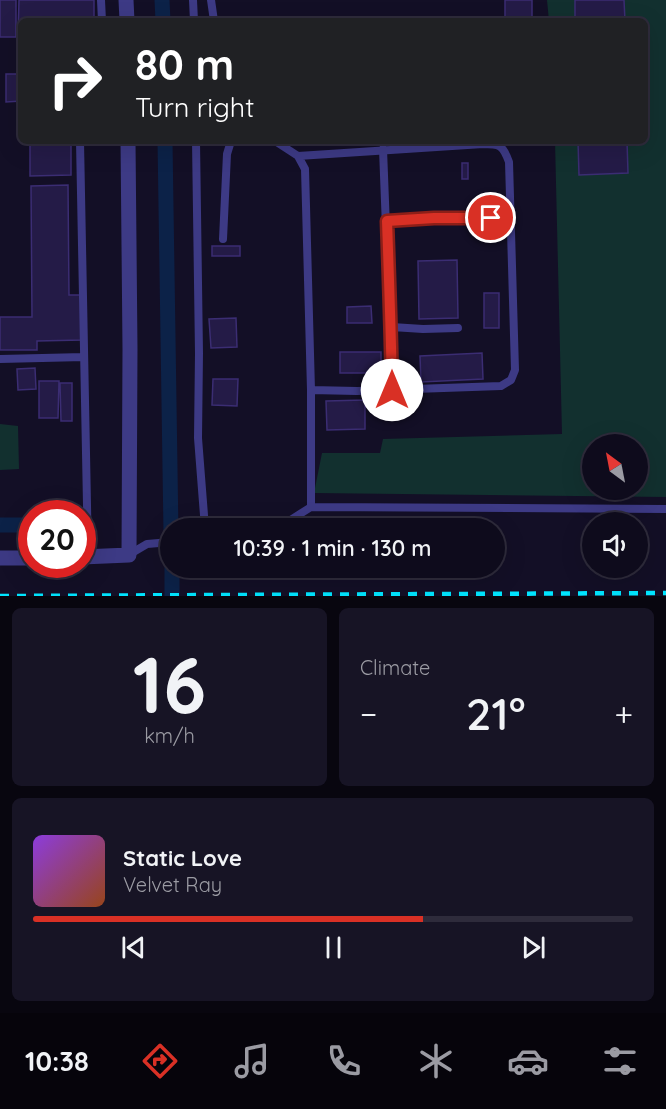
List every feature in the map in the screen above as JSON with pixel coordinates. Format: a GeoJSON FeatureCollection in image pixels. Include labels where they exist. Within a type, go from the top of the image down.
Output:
{"type":"FeatureCollection","features":[{"type":"Feature","properties":{"kind":"street"},"geometry":{"type":"LineString","coordinates":[[126,0],[127,18]]}},
{"type":"Feature","properties":{"kind":"street"},"geometry":{"type":"LineString","coordinates":[[96,556],[129,555],[128,144]]}},
{"type":"Feature","properties":{"kind":"street"},"geometry":{"type":"LineString","coordinates":[[0,558],[18,558]]}},
{"type":"Feature","properties":{"kind":"lane"},"geometry":{"type":"LineString","coordinates":[[101,0],[102,18]]}},
{"type":"Feature","properties":{"kind":"lane"},"geometry":{"type":"LineString","coordinates":[[193,0],[194,18]]}},
{"type":"Feature","properties":{"kind":"lane"},"geometry":{"type":"LineString","coordinates":[[211,0],[214,18]]}},
{"type":"Feature","properties":{"kind":"lane"},"geometry":{"type":"LineString","coordinates":[[80,144],[85,500]]}},
{"type":"Feature","properties":{"kind":"lane"},"geometry":{"type":"LineString","coordinates":[[196,144],[198,438],[204,518]]}},
{"type":"Feature","properties":{"kind":"lane"},"geometry":{"type":"LineString","coordinates":[[223,239],[227,154],[230,144]]}},
{"type":"Feature","properties":{"kind":"lane"},"geometry":{"type":"LineString","coordinates":[[279,144],[298,156],[304,169],[312,507]]}},
{"type":"Feature","properties":{"kind":"lane"},"geometry":{"type":"LineString","coordinates":[[298,156],[383,149],[498,144],[505,151],[509,162],[514,370],[511,380],[501,386],[357,391],[311,390]]}},
{"type":"Feature","properties":{"kind":"lane"},"geometry":{"type":"LineString","coordinates":[[383,149],[392,327],[392,390]]}},
{"type":"Feature","properties":{"kind":"lane"},"geometry":{"type":"LineString","coordinates":[[387,221],[434,218],[510,218]]}},
{"type":"Feature","properties":{"kind":"lane"},"geometry":{"type":"LineString","coordinates":[[392,327],[458,328]]}},
{"type":"Feature","properties":{"kind":"lane"},"geometry":{"type":"LineString","coordinates":[[0,359],[84,357]]}},
{"type":"Feature","properties":{"kind":"lane"},"geometry":{"type":"LineString","coordinates":[[294,518],[312,507],[666,509]]}},
{"type":"Feature","properties":{"kind":"lane"},"geometry":{"type":"LineString","coordinates":[[129,555],[147,544],[160,543]]}},
{"type":"Feature","properties":{"kind":"green space"},"geometry":{"type":"Polygon","coordinates":[[[547,0],[666,0],[666,497],[648,497],[648,434],[582,434],[582,496],[314,493],[322,453],[380,453],[383,439],[562,434],[555,144],[648,144],[648,18],[549,18],[547,0]]]}},
{"type":"Feature","properties":{"kind":"green space"},"geometry":{"type":"Polygon","coordinates":[[[0,424],[18,426],[19,469],[0,470],[0,424]]]}},
{"type":"Feature","properties":{"kind":"building"},"geometry":{"type":"Polygon","coordinates":[[[0,0],[16,0],[16,37],[0,37],[0,0]]]}},
{"type":"Feature","properties":{"kind":"building"},"geometry":{"type":"Polygon","coordinates":[[[19,0],[94,0],[94,18],[18,18],[19,0]]]}},
{"type":"Feature","properties":{"kind":"building"},"geometry":{"type":"Polygon","coordinates":[[[505,0],[532,0],[532,18],[505,18],[505,0]]]}},
{"type":"Feature","properties":{"kind":"building"},"geometry":{"type":"Polygon","coordinates":[[[575,0],[624,0],[625,18],[575,18],[575,0]]]}},
{"type":"Feature","properties":{"kind":"building"},"geometry":{"type":"Polygon","coordinates":[[[6,74],[18,74],[18,101],[6,102],[6,74]]]}},
{"type":"Feature","properties":{"kind":"building"},"geometry":{"type":"Polygon","coordinates":[[[30,144],[71,144],[71,175],[30,176],[30,144]]]}},
{"type":"Feature","properties":{"kind":"building"},"geometry":{"type":"Polygon","coordinates":[[[578,144],[627,144],[628,173],[579,175],[578,144]]]}},
{"type":"Feature","properties":{"kind":"building"},"geometry":{"type":"Polygon","coordinates":[[[462,163],[468,163],[468,179],[462,179],[462,163]]]}},
{"type":"Feature","properties":{"kind":"building"},"geometry":{"type":"Polygon","coordinates":[[[68,185],[69,295],[82,295],[82,340],[37,341],[37,350],[0,350],[0,317],[32,317],[31,186],[68,185]]]}},
{"type":"Feature","properties":{"kind":"building"},"geometry":{"type":"Polygon","coordinates":[[[212,246],[240,246],[240,256],[212,256],[212,246]]]}},
{"type":"Feature","properties":{"kind":"building"},"geometry":{"type":"Polygon","coordinates":[[[457,260],[458,318],[419,319],[418,261],[457,260]]]}},
{"type":"Feature","properties":{"kind":"building"},"geometry":{"type":"Polygon","coordinates":[[[484,293],[499,293],[499,328],[484,328],[484,293]]]}},
{"type":"Feature","properties":{"kind":"building"},"geometry":{"type":"Polygon","coordinates":[[[371,306],[372,323],[347,323],[347,307],[371,306]]]}},
{"type":"Feature","properties":{"kind":"building"},"geometry":{"type":"Polygon","coordinates":[[[236,318],[237,347],[211,348],[209,319],[236,318]]]}},
{"type":"Feature","properties":{"kind":"building"},"geometry":{"type":"Polygon","coordinates":[[[340,352],[381,352],[381,373],[340,373],[340,352]]]}},
{"type":"Feature","properties":{"kind":"building"},"geometry":{"type":"Polygon","coordinates":[[[482,353],[483,379],[421,382],[420,356],[482,353]]]}},
{"type":"Feature","properties":{"kind":"building"},"geometry":{"type":"Polygon","coordinates":[[[35,368],[36,389],[18,390],[17,369],[35,368]]]}},
{"type":"Feature","properties":{"kind":"building"},"geometry":{"type":"Polygon","coordinates":[[[213,379],[238,379],[237,406],[212,405],[213,379]]]}},
{"type":"Feature","properties":{"kind":"building"},"geometry":{"type":"Polygon","coordinates":[[[39,381],[59,381],[58,418],[39,418],[39,381]]]}},
{"type":"Feature","properties":{"kind":"building"},"geometry":{"type":"Polygon","coordinates":[[[60,383],[72,383],[72,421],[61,421],[60,383]]]}},
{"type":"Feature","properties":{"kind":"building"},"geometry":{"type":"Polygon","coordinates":[[[365,400],[365,429],[327,430],[326,401],[365,400]]]}},
{"type":"Feature","properties":{"kind":"waterway"},"geometry":{"type":"LineString","coordinates":[[162,0],[163,18]]}},
{"type":"Feature","properties":{"kind":"waterway"},"geometry":{"type":"LineString","coordinates":[[165,144],[171,518]]}},
{"type":"Feature","properties":{"kind":"waterway"},"geometry":{"type":"LineString","coordinates":[[0,525],[18,525]]}},
{"type":"Feature","properties":{"kind":"waterway"},"geometry":{"type":"LineString","coordinates":[[172,578],[172,596]]}},
{"type":"Feature","properties":{"kind":"railway"},"geometry":{"type":"LineString","coordinates":[[0,596],[666,593]]}},
{"type":"Feature","properties":{"kind":"route"},"geometry":{"type":"LineString","coordinates":[[392,390],[392,327],[387,221],[491,218]]}}]}
